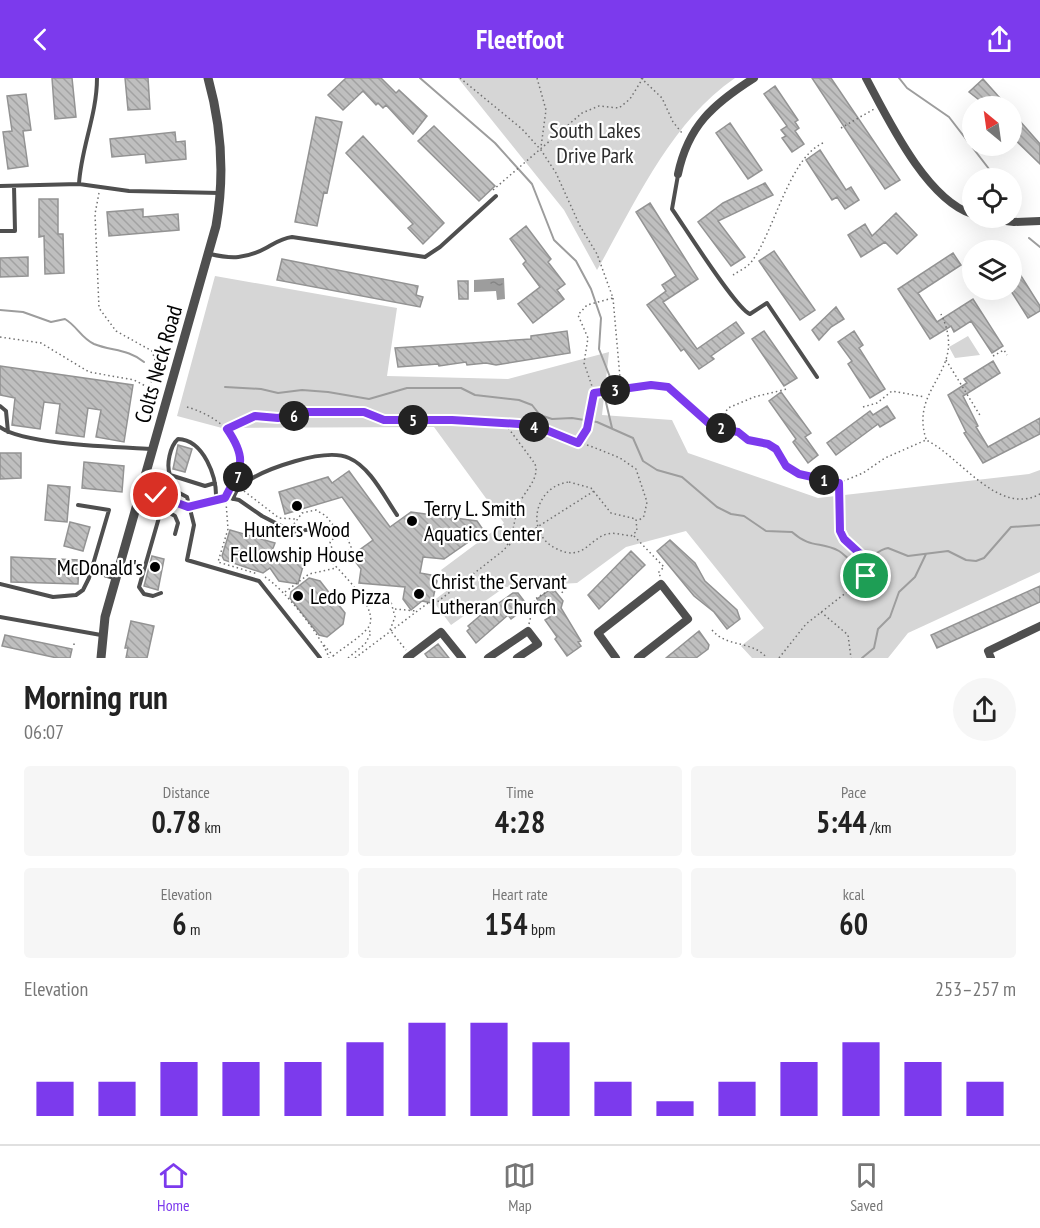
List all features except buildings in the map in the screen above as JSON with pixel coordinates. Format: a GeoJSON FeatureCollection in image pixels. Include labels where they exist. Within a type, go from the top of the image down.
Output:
{"type":"FeatureCollection","features":[{"type":"Feature","properties":{"kind":"street","name":"Colts Neck Road"},"geometry":{"type":"LineString","coordinates":[[100,658],[101,635],[209,254],[221,193],[221,141],[208,78]]}},
{"type":"Feature","properties":{"kind":"street"},"geometry":{"type":"LineString","coordinates":[[678,174],[687,141],[697,126],[724,99],[754,78]]}},
{"type":"Feature","properties":{"kind":"street"},"geometry":{"type":"LineString","coordinates":[[866,78],[926,176],[950,203],[962,209]]}},
{"type":"Feature","properties":{"kind":"street"},"geometry":{"type":"LineString","coordinates":[[1022,222],[1040,221]]}},
{"type":"Feature","properties":{"kind":"street"},"geometry":{"type":"LineString","coordinates":[[616,658],[598,633],[661,584],[688,619],[638,658]]}},
{"type":"Feature","properties":{"kind":"street"},"geometry":{"type":"LineString","coordinates":[[991,658],[988,651],[1040,626]]}},
{"type":"Feature","properties":{"kind":"street"},"geometry":{"type":"LineString","coordinates":[[488,658],[528,631],[538,644],[517,658]]}},
{"type":"Feature","properties":{"kind":"street"},"geometry":{"type":"LineString","coordinates":[[408,657],[441,632],[462,658]]}},
{"type":"Feature","properties":{"kind":"lane"},"geometry":{"type":"LineString","coordinates":[[79,184],[81,156],[95,111],[97,78]]}},
{"type":"Feature","properties":{"kind":"lane"},"geometry":{"type":"LineString","coordinates":[[678,174],[672,209],[726,288],[744,312],[750,314],[767,303],[818,377]]}},
{"type":"Feature","properties":{"kind":"lane"},"geometry":{"type":"LineString","coordinates":[[0,186],[79,184],[129,191],[221,193]]}},
{"type":"Feature","properties":{"kind":"lane"},"geometry":{"type":"LineString","coordinates":[[0,231],[15,231],[14,186]]}},
{"type":"Feature","properties":{"kind":"lane"},"geometry":{"type":"LineString","coordinates":[[209,254],[240,258],[257,253],[281,239],[292,237],[425,257],[440,247],[496,196]]}},
{"type":"Feature","properties":{"kind":"lane"},"geometry":{"type":"LineString","coordinates":[[0,406],[6,411],[8,432]]}},
{"type":"Feature","properties":{"kind":"lane"},"geometry":{"type":"LineString","coordinates":[[0,427],[8,432],[63,443],[154,450]]}},
{"type":"Feature","properties":{"kind":"lane"},"geometry":{"type":"LineString","coordinates":[[215,483],[205,486],[170,475],[167,468],[174,443],[178,439],[193,443],[202,453],[215,483],[216,499]]}},
{"type":"Feature","properties":{"kind":"lane"},"geometry":{"type":"LineString","coordinates":[[233,499],[243,484],[263,473],[315,456],[334,454],[350,458],[362,466],[397,514]]}},
{"type":"Feature","properties":{"kind":"lane"},"geometry":{"type":"LineString","coordinates":[[145,480],[182,492],[188,497],[188,507],[194,525],[187,560],[259,581],[320,658]]}},
{"type":"Feature","properties":{"kind":"lane"},"geometry":{"type":"LineString","coordinates":[[141,492],[188,507],[216,499],[233,499],[293,532],[312,529]]}},
{"type":"Feature","properties":{"kind":"lane"},"geometry":{"type":"LineString","coordinates":[[0,584],[64,597],[76,595],[83,590],[92,571],[109,510],[78,506]]}},
{"type":"Feature","properties":{"kind":"lane"},"geometry":{"type":"LineString","coordinates":[[161,594],[153,596],[144,594],[139,587],[160,514],[168,512],[175,516],[178,523],[176,534]]}},
{"type":"Feature","properties":{"kind":"lane"},"geometry":{"type":"LineString","coordinates":[[92,571],[116,579]]}},
{"type":"Feature","properties":{"kind":"lane"},"geometry":{"type":"LineString","coordinates":[[0,617],[101,635]]}},
{"type":"Feature","properties":{"kind":"path"},"geometry":{"type":"LineString","coordinates":[[460,78],[522,129],[541,150],[556,173],[580,226],[597,254],[613,298],[621,390]]}},
{"type":"Feature","properties":{"kind":"path"},"geometry":{"type":"LineString","coordinates":[[537,78],[546,110],[541,150]]}},
{"type":"Feature","properties":{"kind":"path"},"geometry":{"type":"LineString","coordinates":[[500,184],[591,108],[599,106],[619,108],[630,99],[643,79],[662,98],[673,122],[682,133]]}},
{"type":"Feature","properties":{"kind":"path"},"geometry":{"type":"LineString","coordinates":[[841,128],[874,109]]}},
{"type":"Feature","properties":{"kind":"path"},"geometry":{"type":"LineString","coordinates":[[733,275],[751,262],[811,148],[823,143]]}},
{"type":"Feature","properties":{"kind":"path"},"geometry":{"type":"LineString","coordinates":[[102,188],[95,214],[98,303],[116,331],[152,351],[155,360],[150,389]]}},
{"type":"Feature","properties":{"kind":"path"},"geometry":{"type":"LineString","coordinates":[[578,443],[587,429],[594,393],[584,363],[588,338],[578,315],[587,305],[613,298]]}},
{"type":"Feature","properties":{"kind":"path"},"geometry":{"type":"LineString","coordinates":[[926,440],[922,413],[926,398],[942,373],[950,340],[941,314]]}},
{"type":"Feature","properties":{"kind":"path"},"geometry":{"type":"LineString","coordinates":[[0,337],[40,344],[88,372],[134,380],[157,392]]}},
{"type":"Feature","properties":{"kind":"path"},"geometry":{"type":"LineString","coordinates":[[993,356],[1004,350],[1007,355]]}},
{"type":"Feature","properties":{"kind":"path"},"geometry":{"type":"LineString","coordinates":[[946,360],[981,417]]}},
{"type":"Feature","properties":{"kind":"path"},"geometry":{"type":"LineString","coordinates":[[594,393],[651,385],[668,387],[713,427],[738,432],[748,440],[768,444],[776,449],[786,466],[799,474],[839,483],[863,473],[885,458],[913,448],[926,440]]}},
{"type":"Feature","properties":{"kind":"path"},"geometry":{"type":"LineString","coordinates":[[724,429],[731,421],[725,413],[728,408],[754,397],[787,390]]}},
{"type":"Feature","properties":{"kind":"path"},"geometry":{"type":"LineString","coordinates":[[863,407],[877,403],[892,392],[926,398]]}},
{"type":"Feature","properties":{"kind":"path"},"geometry":{"type":"LineString","coordinates":[[187,407],[212,416],[227,429],[241,460],[240,472],[225,498],[228,529],[218,562]]}},
{"type":"Feature","properties":{"kind":"path"},"geometry":{"type":"LineString","coordinates":[[227,429],[255,416],[288,418],[306,412],[364,412],[384,420],[504,423],[546,430],[620,458],[636,469],[647,502],[644,516],[638,521]]}},
{"type":"Feature","properties":{"kind":"path"},"geometry":{"type":"LineString","coordinates":[[504,423],[532,459],[536,470],[519,504],[517,524],[507,546]]}},
{"type":"Feature","properties":{"kind":"path"},"geometry":{"type":"LineString","coordinates":[[926,440],[941,447],[970,474],[1004,496],[1023,500],[1040,494]]}},
{"type":"Feature","properties":{"kind":"path"},"geometry":{"type":"LineString","coordinates":[[634,535],[639,528],[638,521],[632,516],[611,513],[595,491],[573,482],[562,483],[552,489],[539,504],[536,516],[537,527],[549,544],[566,552],[586,549],[606,534],[634,535],[664,567],[658,573],[662,578],[661,584]]}},
{"type":"Feature","properties":{"kind":"path"},"geometry":{"type":"LineString","coordinates":[[778,658],[806,624],[866,576],[869,562],[863,554],[844,539],[840,531],[839,483]]}},
{"type":"Feature","properties":{"kind":"path"},"geometry":{"type":"LineString","coordinates":[[244,491],[279,518],[296,519]]}},
{"type":"Feature","properties":{"kind":"path"},"geometry":{"type":"LineString","coordinates":[[355,658],[429,603],[432,606],[507,546],[595,491]]}},
{"type":"Feature","properties":{"kind":"path"},"geometry":{"type":"LineString","coordinates":[[294,525],[296,519],[306,511],[316,510],[326,516],[340,535],[350,542],[351,547],[344,556],[333,562],[366,603],[372,622],[369,628],[334,657],[322,642]]}},
{"type":"Feature","properties":{"kind":"path"},"geometry":{"type":"LineString","coordinates":[[340,535],[333,538],[329,546],[334,555],[344,556]]}},
{"type":"Feature","properties":{"kind":"path"},"geometry":{"type":"LineString","coordinates":[[284,593],[309,574],[337,568]]}},
{"type":"Feature","properties":{"kind":"path"},"geometry":{"type":"LineString","coordinates":[[528,631],[535,599],[556,586],[563,593]]}},
{"type":"Feature","properties":{"kind":"path"},"geometry":{"type":"LineString","coordinates":[[366,603],[383,597],[391,602],[395,609],[395,617],[390,630]]}},
{"type":"Feature","properties":{"kind":"path"},"geometry":{"type":"LineString","coordinates":[[395,609],[410,613],[419,610]]}},
{"type":"Feature","properties":{"kind":"path"},"geometry":{"type":"LineString","coordinates":[[820,612],[849,634],[851,658]]}},
{"type":"Feature","properties":{"kind":"path"},"geometry":{"type":"LineString","coordinates":[[348,658],[365,644],[371,633],[369,628]]}},
{"type":"Feature","properties":{"kind":"path"},"geometry":{"type":"LineString","coordinates":[[390,630],[408,657]]}},
{"type":"Feature","properties":{"kind":"path"},"geometry":{"type":"LineString","coordinates":[[712,630],[720,639],[756,648],[767,658]]}},
{"type":"Feature","properties":{"kind":"green space","name":"South Lakes Drive Park"},"geometry":{"type":"Polygon","coordinates":[[[458,78],[735,78],[691,118],[673,141],[640,191],[597,270],[564,210],[458,78]]]}},
{"type":"Feature","properties":{"kind":"green space"},"geometry":{"type":"Polygon","coordinates":[[[215,276],[397,308],[387,376],[508,379],[609,352],[602,415],[672,420],[688,453],[818,498],[1029,474],[1040,470],[1040,572],[908,633],[888,658],[752,658],[741,646],[764,628],[686,531],[626,547],[577,583],[505,587],[451,625],[433,601],[453,586],[441,570],[504,523],[434,427],[222,428],[177,416],[215,276]]]}},
{"type":"Feature","properties":{"kind":"green space"},"geometry":{"type":"Polygon","coordinates":[[[968,336],[980,355],[955,358],[949,347],[968,336]]]}},
{"type":"Feature","properties":{"kind":"water"},"geometry":{"type":"Polygon","coordinates":[[[504,278],[505,299],[497,300],[496,291],[474,292],[474,280],[504,278]]]}},
{"type":"Feature","properties":{"kind":"waterway"},"geometry":{"type":"LineString","coordinates":[[420,78],[495,143],[532,184],[554,240],[576,261],[591,289],[601,318],[599,349],[610,377],[605,398],[612,428]]}},
{"type":"Feature","properties":{"kind":"waterway"},"geometry":{"type":"LineString","coordinates":[[899,78],[907,88],[949,117],[988,168]]}},
{"type":"Feature","properties":{"kind":"waterway"},"geometry":{"type":"LineString","coordinates":[[1029,238],[1040,247]]}},
{"type":"Feature","properties":{"kind":"waterway"},"geometry":{"type":"LineString","coordinates":[[0,310],[23,312],[51,322],[65,319],[94,344],[126,352],[144,362]]}},
{"type":"Feature","properties":{"kind":"waterway"},"geometry":{"type":"LineString","coordinates":[[225,387],[261,389],[278,393],[302,390],[328,392],[369,399],[407,388],[461,388],[475,395],[519,400],[532,405],[540,415],[552,419],[572,418],[597,422],[633,438],[643,461],[657,470],[682,477],[717,507],[731,514],[744,516],[766,531],[792,532],[810,543],[833,548],[856,563],[863,562],[888,548],[908,556],[948,551],[966,560],[976,561],[984,558],[1011,527],[1040,525]]}},
{"type":"Feature","properties":{"kind":"waterway"},"geometry":{"type":"LineString","coordinates":[[862,658],[874,648],[878,629],[890,617],[899,592],[915,577],[926,554]]}},
{"type":"Feature","properties":{"kind":"place","name":"Hunters Wood Fellowship House"},"geometry":{"type":"Point","coordinates":[297,506]}},
{"type":"Feature","properties":{"kind":"place","name":"Terry L. Smith Aquatics Center"},"geometry":{"type":"Point","coordinates":[412,521]}},
{"type":"Feature","properties":{"kind":"place","name":"McDonald's"},"geometry":{"type":"Point","coordinates":[155,567]}},
{"type":"Feature","properties":{"kind":"place","name":"Christ the Servant Lutheran Church"},"geometry":{"type":"Point","coordinates":[419,594]}},
{"type":"Feature","properties":{"kind":"place","name":"Ledo Pizza"},"geometry":{"type":"Point","coordinates":[298,596]}},
{"type":"Feature","properties":{"kind":"route"},"geometry":{"type":"LineString","coordinates":[[156,495],[188,507],[200,502],[225,498],[240,472],[241,460],[236,443],[227,429],[244,419],[255,416],[288,418],[306,412],[364,412],[384,420],[489,421],[546,430],[578,443],[587,429],[594,393],[651,385],[668,387],[713,427],[738,432],[748,440],[768,444],[776,449],[786,466],[799,474],[839,483],[840,531],[844,539],[863,554],[869,562],[866,576]]}}]}
